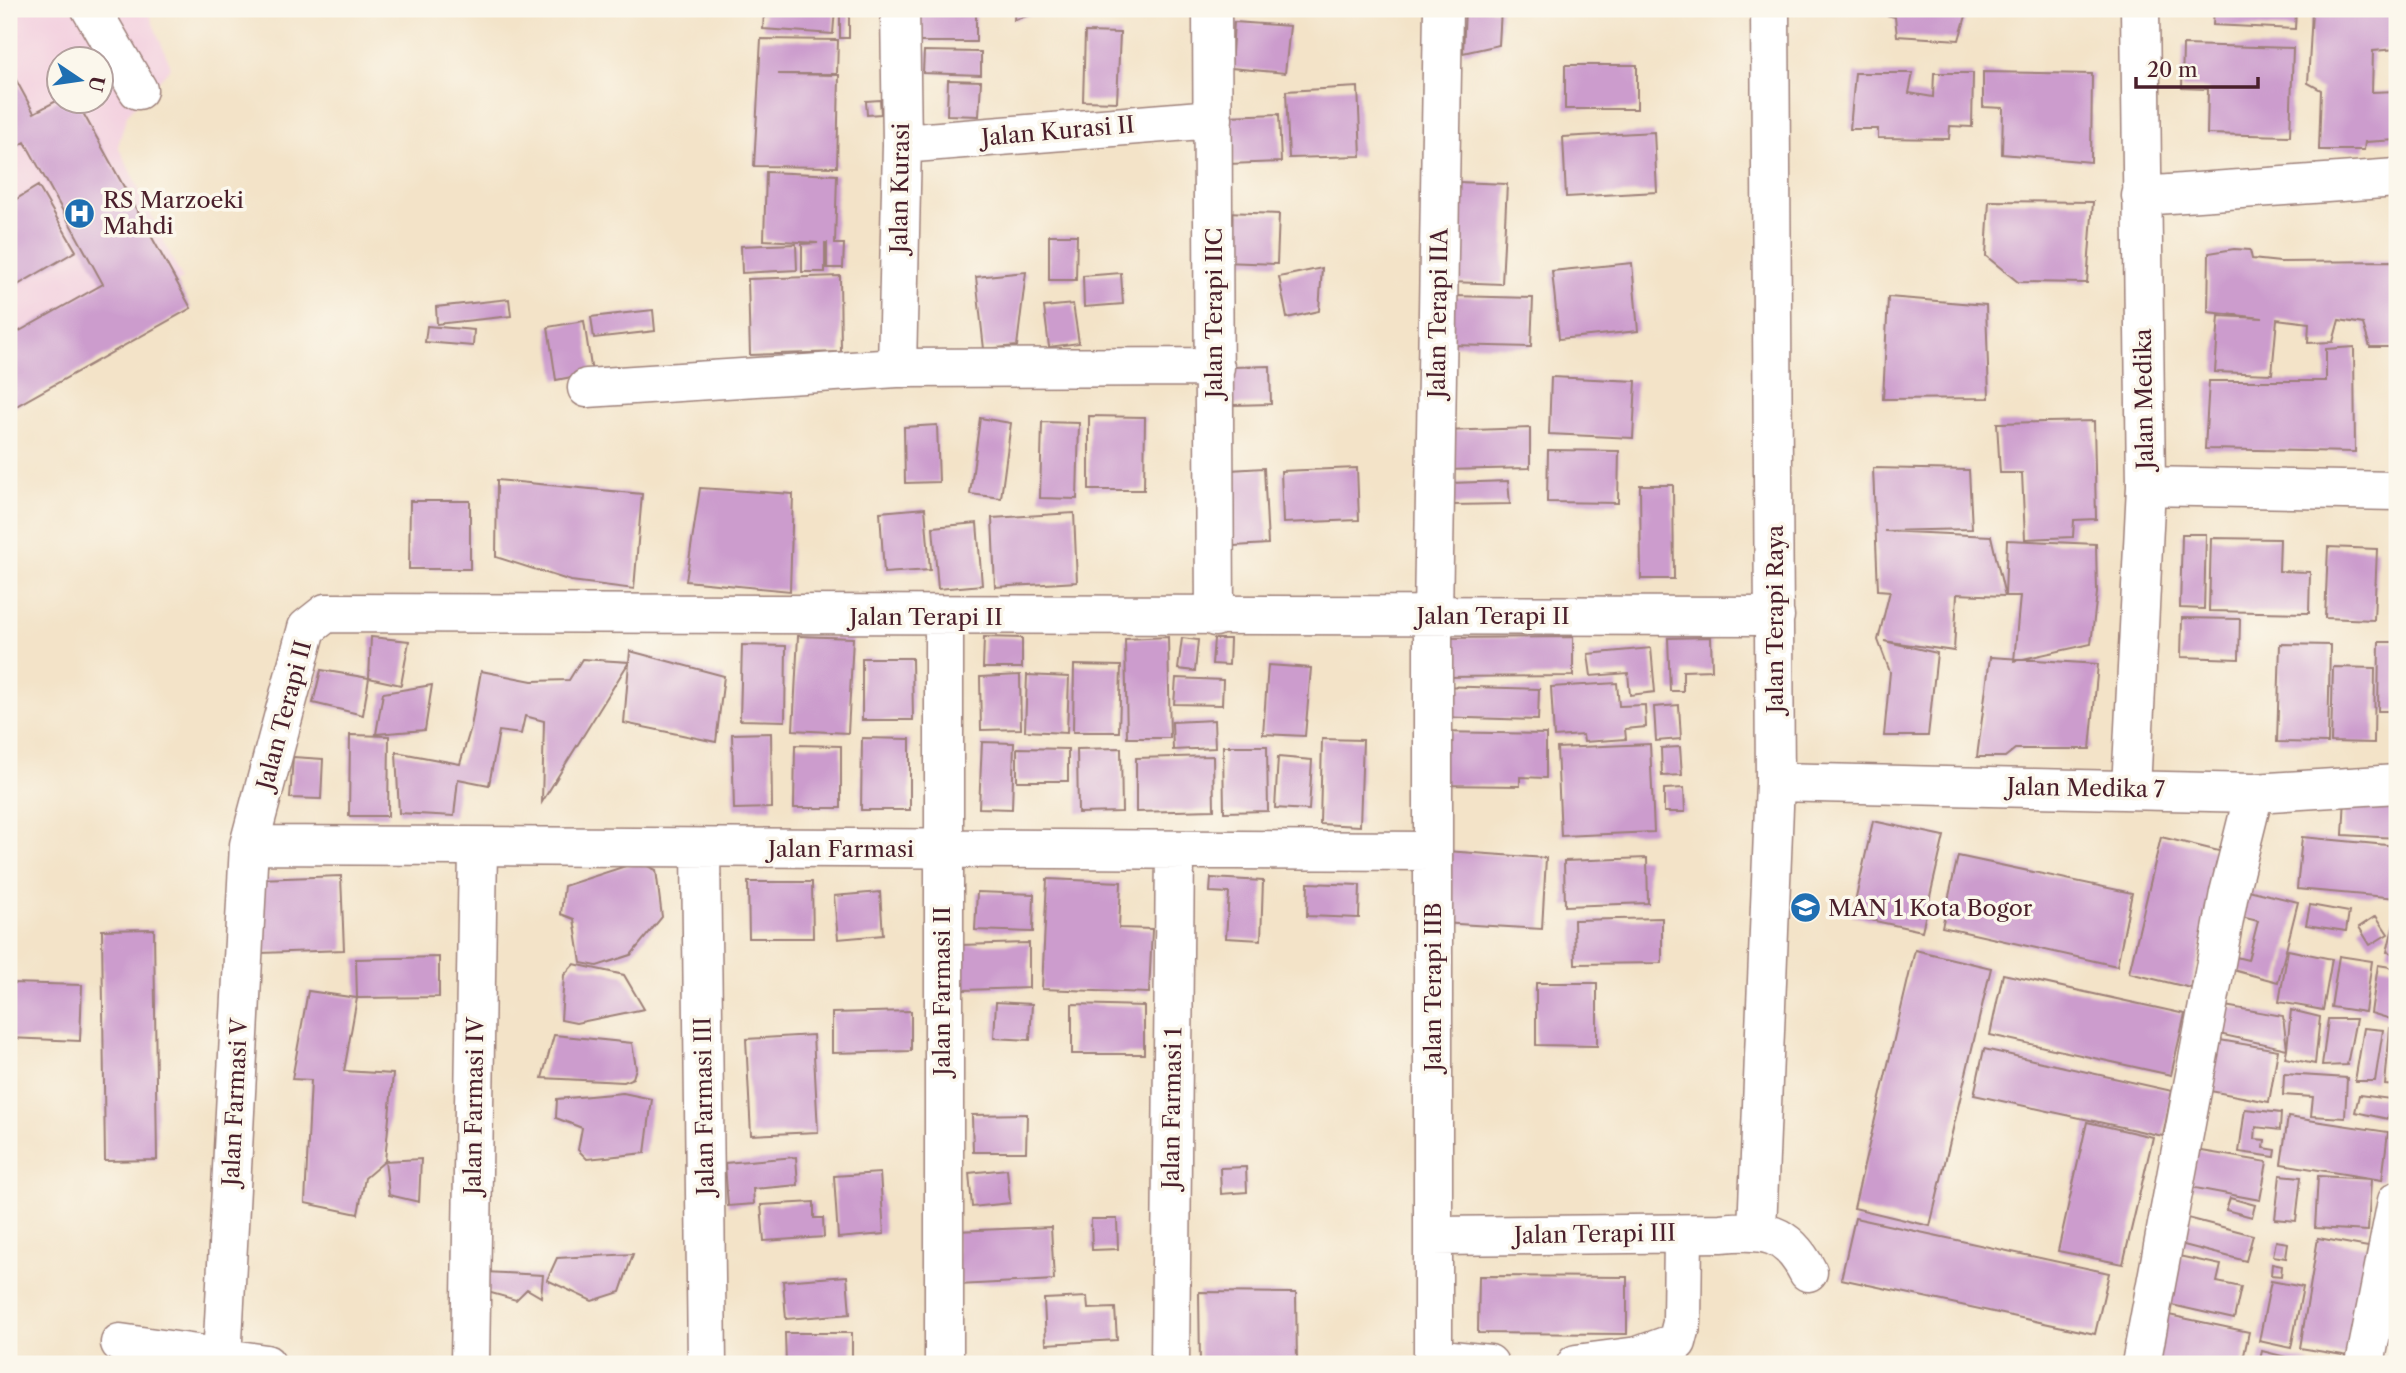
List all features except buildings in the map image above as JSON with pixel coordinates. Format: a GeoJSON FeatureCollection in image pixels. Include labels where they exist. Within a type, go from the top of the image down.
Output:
{"type":"FeatureCollection","features":[{"type":"Feature","properties":{"kind":"street"},"geometry":{"type":"LineString","coordinates":[[91,9],[138,90]]}},
{"type":"Feature","properties":{"kind":"street","name":"Jalan Kurasi"},"geometry":{"type":"LineString","coordinates":[[897,368],[902,144],[900,9]]}},
{"type":"Feature","properties":{"kind":"street","name":"Jalan Terapi IIC"},"geometry":{"type":"LineString","coordinates":[[1212,9],[1215,617]]}},
{"type":"Feature","properties":{"kind":"street","name":"Jalan Terapi IIA"},"geometry":{"type":"LineString","coordinates":[[1433,616],[1443,9]]}},
{"type":"Feature","properties":{"kind":"street","name":"Jalan Terapi Raya"},"geometry":{"type":"LineString","coordinates":[[1757,1230],[1775,782],[1770,9]]}},
{"type":"Feature","properties":{"kind":"street","name":"Jalan Medika"},"geometry":{"type":"LineString","coordinates":[[2132,789],[2146,486],[2140,9]]}},
{"type":"Feature","properties":{"kind":"street","name":"Jalan Kurasi II"},"geometry":{"type":"LineString","coordinates":[[902,144],[1213,119]]}},
{"type":"Feature","properties":{"kind":"street"},"geometry":{"type":"LineString","coordinates":[[2141,196],[2397,178]]}},
{"type":"Feature","properties":{"kind":"street"},"geometry":{"type":"LineString","coordinates":[[587,388],[897,368],[1214,368]]}},
{"type":"Feature","properties":{"kind":"street"},"geometry":{"type":"LineString","coordinates":[[2146,486],[2397,491]]}},
{"type":"Feature","properties":{"kind":"street","name":"Jalan Terapi II"},"geometry":{"type":"LineString","coordinates":[[249,845],[307,628],[326,613],[944,617],[1775,616]]}},
{"type":"Feature","properties":{"kind":"street","name":"Jalan Terapi IIB"},"geometry":{"type":"LineString","coordinates":[[1429,1361],[1433,1236],[1433,616]]}},
{"type":"Feature","properties":{"kind":"street","name":"Jalan Farmasi II"},"geometry":{"type":"LineString","coordinates":[[944,617],[944,1364]]}},
{"type":"Feature","properties":{"kind":"street","name":"Jalan Medika 7"},"geometry":{"type":"LineString","coordinates":[[1775,782],[2255,793],[2397,784]]}},
{"type":"Feature","properties":{"kind":"street"},"geometry":{"type":"LineString","coordinates":[[2141,1364],[2229,892],[2255,793]]}},
{"type":"Feature","properties":{"kind":"street","name":"Jalan Farmasi"},"geometry":{"type":"LineString","coordinates":[[249,845],[1433,852]]}},
{"type":"Feature","properties":{"kind":"street","name":"Jalan Farmasi V"},"geometry":{"type":"LineString","coordinates":[[222,1359],[249,845]]}},
{"type":"Feature","properties":{"kind":"street","name":"Jalan Farmasi IV"},"geometry":{"type":"LineString","coordinates":[[471,1364],[478,848]]}},
{"type":"Feature","properties":{"kind":"street","name":"Jalan Farmasi III"},"geometry":{"type":"LineString","coordinates":[[701,848],[707,1364]]}},
{"type":"Feature","properties":{"kind":"street","name":"Jalan Farmasi 1"},"geometry":{"type":"LineString","coordinates":[[1170,1364],[1175,851]]}},
{"type":"Feature","properties":{"kind":"street"},"geometry":{"type":"LineString","coordinates":[[2365,1364],[2397,1201]]}},
{"type":"Feature","properties":{"kind":"street"},"geometry":{"type":"LineString","coordinates":[[1757,1230],[1796,1249],[1808,1272]]}},
{"type":"Feature","properties":{"kind":"street","name":"Jalan Terapi III"},"geometry":{"type":"LineString","coordinates":[[1433,1236],[1683,1234],[1757,1230]]}},
{"type":"Feature","properties":{"kind":"street"},"geometry":{"type":"LineString","coordinates":[[1576,1364],[1686,1353],[1682,1323],[1683,1234]]}},
{"type":"Feature","properties":{"kind":"street"},"geometry":{"type":"LineString","coordinates":[[120,1343],[265,1364]]}},
{"type":"Feature","properties":{"kind":"street"},"geometry":{"type":"LineString","coordinates":[[1429,1361],[1489,1364]]}},
{"type":"Feature","properties":{"kind":"shaded area","name":"RS Marzoeki Mahdi"},"geometry":{"type":"Polygon","coordinates":[[[9,9],[147,9],[171,67],[127,115],[118,146],[182,279],[9,399],[9,9]]]}},
{"type":"Feature","properties":{"kind":"place","name":"RS Marzoeki Mahdi"},"geometry":{"type":"Point","coordinates":[80,213]}},
{"type":"Feature","properties":{"kind":"place","name":"MAN 1 Kota Bogor"},"geometry":{"type":"Point","coordinates":[1805,908]}}]}
